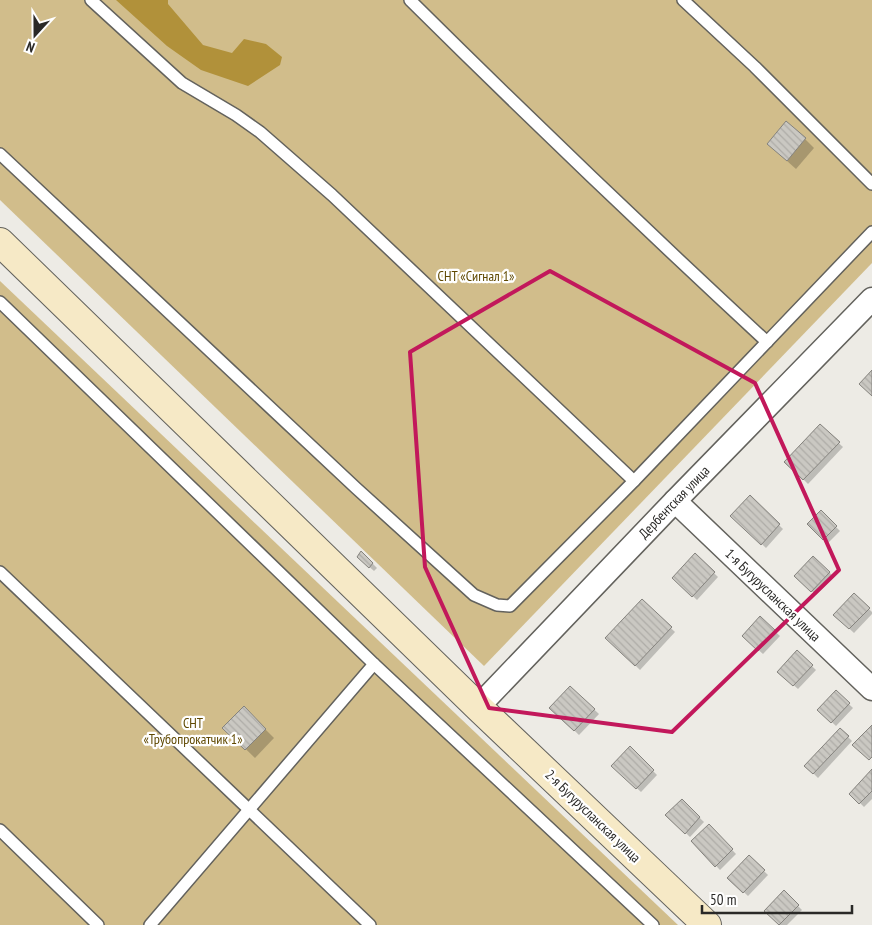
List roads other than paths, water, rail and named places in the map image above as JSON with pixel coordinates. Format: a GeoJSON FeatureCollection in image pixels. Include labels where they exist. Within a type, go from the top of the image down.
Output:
{"type":"FeatureCollection","features":[{"type":"Feature","properties":{"kind":"street","name":"2-я Бугурусланская улица"},"geometry":{"type":"LineString","coordinates":[[0,242],[478,707],[707,925]]}},
{"type":"Feature","properties":{"kind":"street","name":"Дербентская улица"},"geometry":{"type":"LineString","coordinates":[[478,707],[675,501],[868,311]]}},
{"type":"Feature","properties":{"kind":"street","name":"1-я Бугурусланская улица"},"geometry":{"type":"LineString","coordinates":[[675,501],[872,689]]}},
{"type":"Feature","properties":{"kind":"lane"},"geometry":{"type":"LineString","coordinates":[[91,0],[182,82],[260,132],[317,182],[634,481]]}},
{"type":"Feature","properties":{"kind":"lane"},"geometry":{"type":"LineString","coordinates":[[410,0],[658,241],[768,342]]}},
{"type":"Feature","properties":{"kind":"lane"},"geometry":{"type":"LineString","coordinates":[[683,0],[756,67],[872,184]]}},
{"type":"Feature","properties":{"kind":"lane"},"geometry":{"type":"LineString","coordinates":[[0,154],[356,488],[474,595],[497,605],[510,606],[634,481],[872,232]]}},
{"type":"Feature","properties":{"kind":"lane"},"geometry":{"type":"LineString","coordinates":[[0,302],[374,664],[653,925]]}},
{"type":"Feature","properties":{"kind":"lane"},"geometry":{"type":"LineString","coordinates":[[0,572],[370,925]]}},
{"type":"Feature","properties":{"kind":"lane"},"geometry":{"type":"LineString","coordinates":[[150,925],[374,664]]}},
{"type":"Feature","properties":{"kind":"lane"},"geometry":{"type":"LineString","coordinates":[[0,830],[98,925]]}},
{"type":"Feature","properties":{"kind":"park label","name":"СНТ «Сигнал 1»"},"geometry":{"type":"Point","coordinates":[476,276]}},
{"type":"Feature","properties":{"kind":"park label","name":"СНТ «Трубопрокатчик 1»"},"geometry":{"type":"Point","coordinates":[193,732]}}]}
